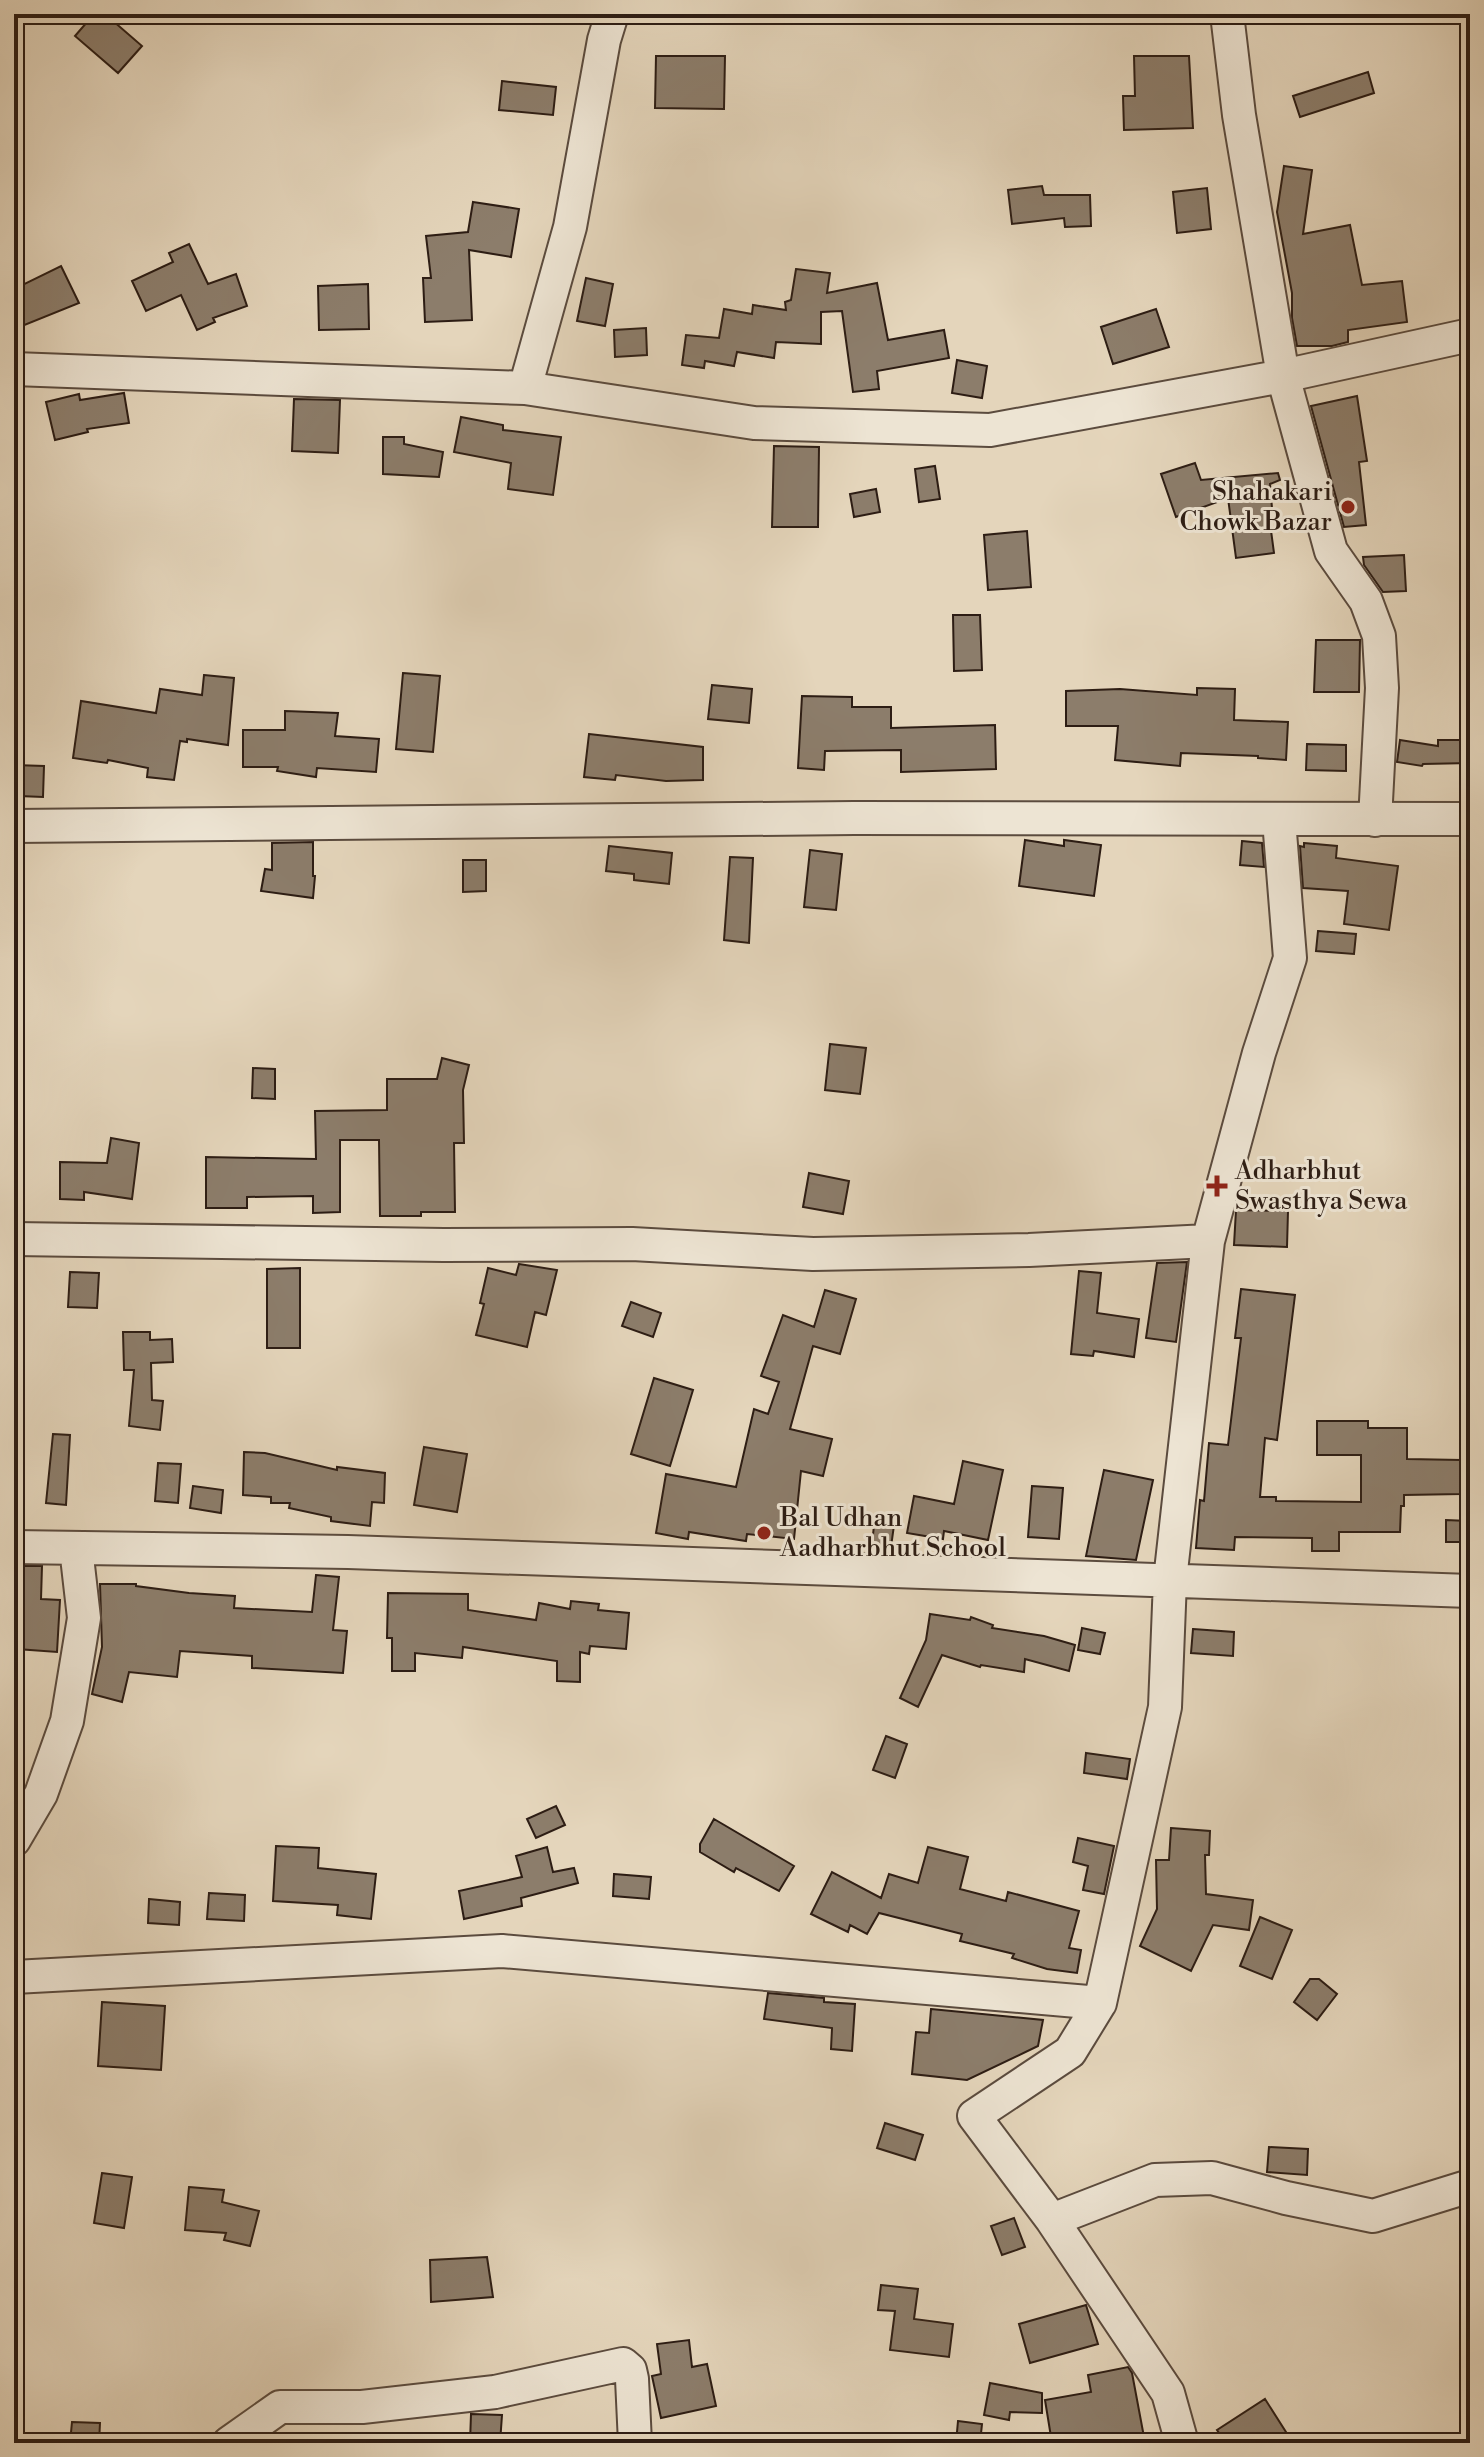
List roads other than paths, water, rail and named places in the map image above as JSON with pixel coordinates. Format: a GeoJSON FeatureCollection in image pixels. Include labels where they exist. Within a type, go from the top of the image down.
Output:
{"type":"FeatureCollection","features":[{"type":"Feature","properties":{"kind":"street"},"geometry":{"type":"LineString","coordinates":[[525,388],[570,227],[604,40],[612,14]]}},
{"type":"Feature","properties":{"kind":"street"},"geometry":{"type":"LineString","coordinates":[[1227,14],[1239,115],[1283,376],[1331,551],[1366,601],[1379,636],[1382,688],[1375,820]]}},
{"type":"Feature","properties":{"kind":"street"},"geometry":{"type":"LineString","coordinates":[[14,369],[525,388],[754,423],[990,430],[1283,376],[1470,335]]}},
{"type":"Feature","properties":{"kind":"street"},"geometry":{"type":"LineString","coordinates":[[14,826],[854,818],[1470,819]]}},
{"type":"Feature","properties":{"kind":"street"},"geometry":{"type":"LineString","coordinates":[[1182,2443],[1168,2393],[1052,2220],[974,2116],[1070,2052],[1100,2003],[1165,1707],[1170,1580],[1208,1241],[1259,1053],[1290,958],[1279,820]]}},
{"type":"Feature","properties":{"kind":"street"},"geometry":{"type":"LineString","coordinates":[[14,1239],[444,1245],[632,1244],[813,1254],[1029,1250],[1208,1241]]}},
{"type":"Feature","properties":{"kind":"street"},"geometry":{"type":"LineString","coordinates":[[14,1547],[348,1552],[1470,1591]]}},
{"type":"Feature","properties":{"kind":"street"},"geometry":{"type":"LineString","coordinates":[[14,1840],[41,1794],[67,1721],[84,1618],[76,1548]]}},
{"type":"Feature","properties":{"kind":"street"},"geometry":{"type":"LineString","coordinates":[[14,1977],[502,1951],[1100,2003]]}},
{"type":"Feature","properties":{"kind":"street"},"geometry":{"type":"LineString","coordinates":[[1052,2220],[1155,2180],[1212,2178],[1286,2198],[1373,2216],[1470,2186]]}},
{"type":"Feature","properties":{"kind":"street"},"geometry":{"type":"LineString","coordinates":[[229,2443],[280,2407],[362,2407],[495,2392],[623,2364],[630,2370],[632,2379],[635,2443]]}},
{"type":"Feature","properties":{"kind":"place","name":"Shahakari Chowk Bazar"},"geometry":{"type":"Point","coordinates":[1348,507]}},
{"type":"Feature","properties":{"kind":"place","name":"Adharbhut Swasthya Sewa"},"geometry":{"type":"Point","coordinates":[1217,1186]}},
{"type":"Feature","properties":{"kind":"place","name":"Bal Udhan Aadharbhut School"},"geometry":{"type":"Point","coordinates":[764,1533]}}]}
